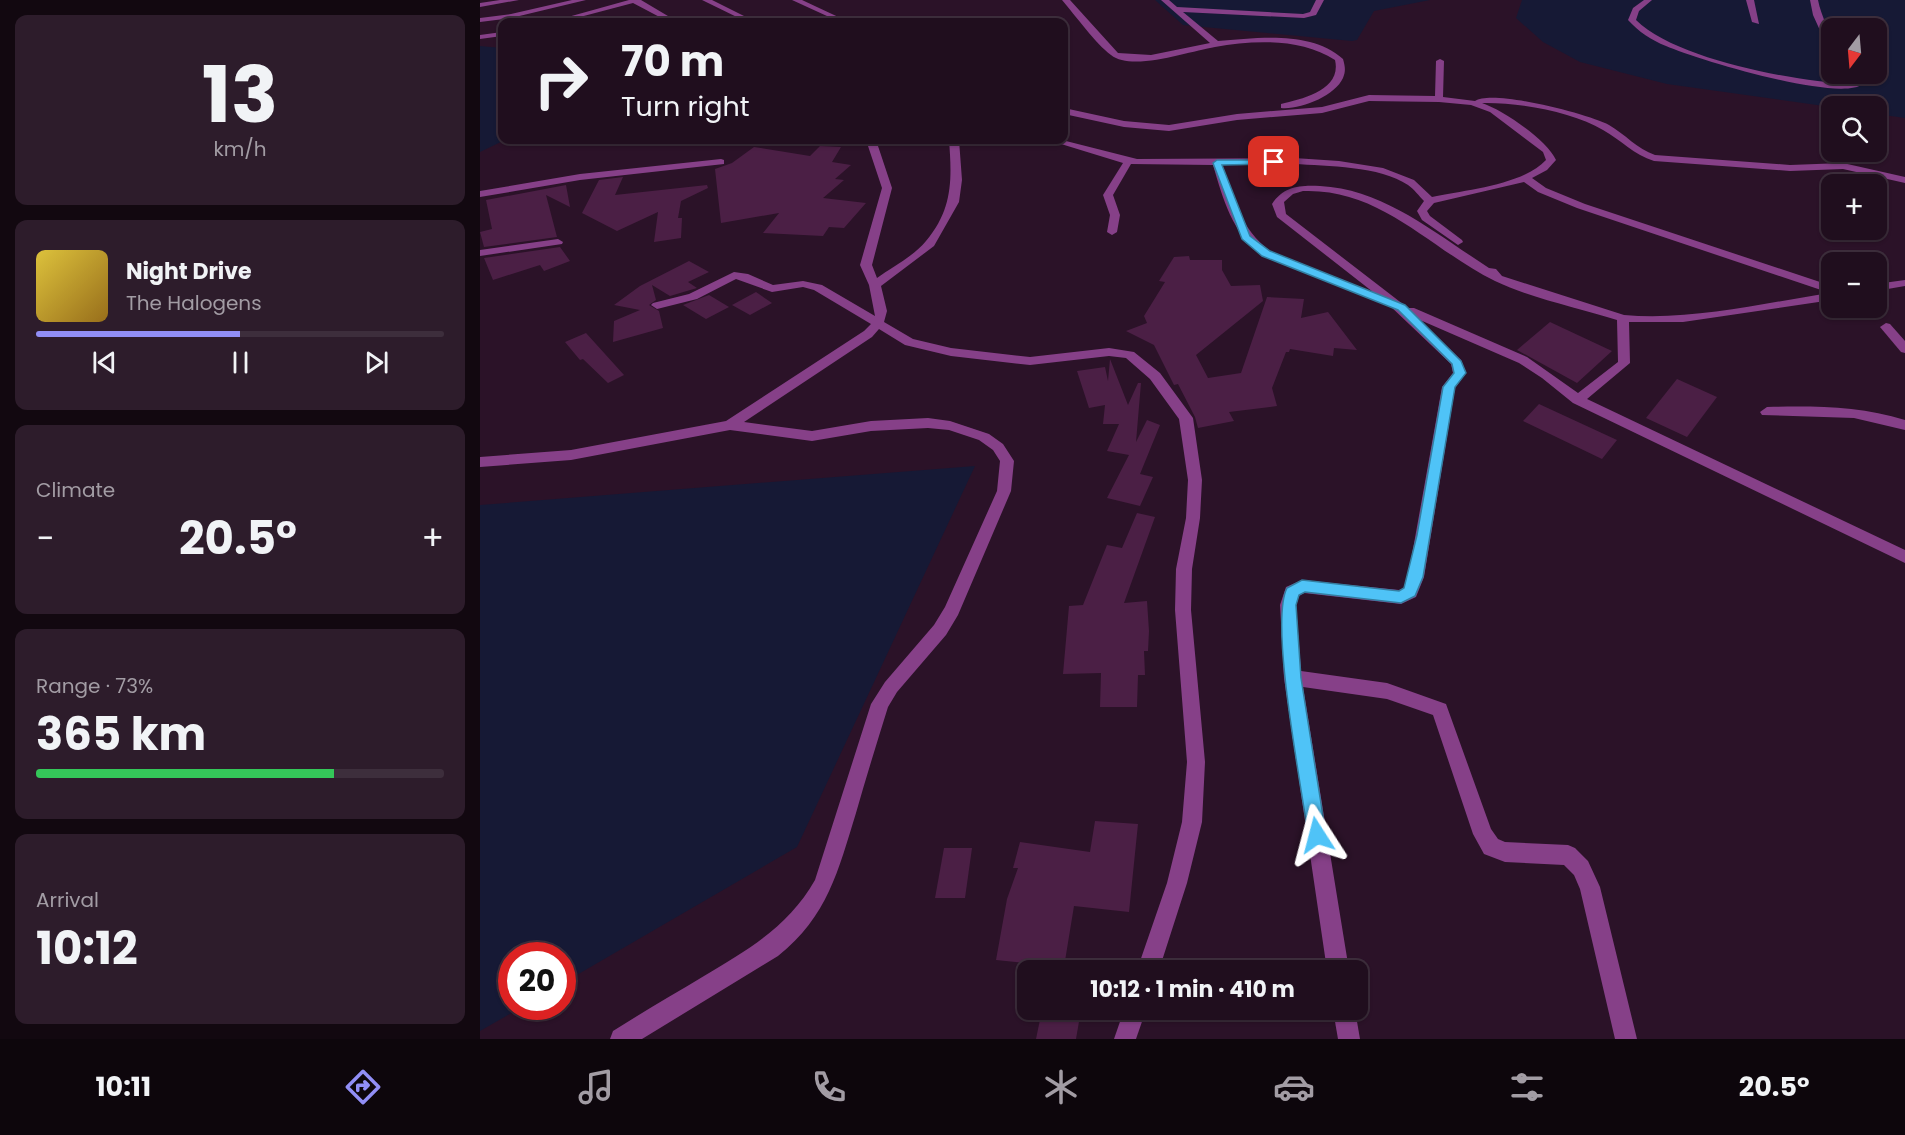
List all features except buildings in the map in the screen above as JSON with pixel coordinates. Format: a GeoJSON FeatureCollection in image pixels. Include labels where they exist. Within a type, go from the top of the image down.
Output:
{"type":"FeatureCollection","features":[{"type":"Feature","properties":{"kind":"street"},"geometry":{"type":"LineString","coordinates":[[480,5],[515,0]]}},
{"type":"Feature","properties":{"kind":"street"},"geometry":{"type":"LineString","coordinates":[[480,11],[544,0]]}},
{"type":"Feature","properties":{"kind":"street"},"geometry":{"type":"LineString","coordinates":[[480,20],[511,16],[582,0]]}},
{"type":"Feature","properties":{"kind":"street"},"geometry":{"type":"LineString","coordinates":[[706,0],[744,18]]}},
{"type":"Feature","properties":{"kind":"street"},"geometry":{"type":"LineString","coordinates":[[796,0],[836,18]]}},
{"type":"Feature","properties":{"kind":"street"},"geometry":{"type":"LineString","coordinates":[[1066,0],[1115,55],[1121,58],[1138,58],[1216,44],[1262,41],[1304,45],[1340,59],[1342,68],[1337,80],[1327,91],[1308,100],[1206,118],[1169,128]]}},
{"type":"Feature","properties":{"kind":"street"},"geometry":{"type":"LineString","coordinates":[[1165,0],[1216,44]]}},
{"type":"Feature","properties":{"kind":"street"},"geometry":{"type":"LineString","coordinates":[[1176,9],[1304,16],[1312,12],[1320,0]]}},
{"type":"Feature","properties":{"kind":"street"},"geometry":{"type":"LineString","coordinates":[[1648,0],[1636,10],[1632,20],[1645,35],[1666,44],[1747,69],[1806,83],[1852,87],[1859,84]]}},
{"type":"Feature","properties":{"kind":"street"},"geometry":{"type":"LineString","coordinates":[[1750,0],[1756,22]]}},
{"type":"Feature","properties":{"kind":"street"},"geometry":{"type":"LineString","coordinates":[[1814,0],[1821,24]]}},
{"type":"Feature","properties":{"kind":"street"},"geometry":{"type":"LineString","coordinates":[[572,18],[635,1],[667,18]]}},
{"type":"Feature","properties":{"kind":"street"},"geometry":{"type":"LineString","coordinates":[[480,37],[498,35]]}},
{"type":"Feature","properties":{"kind":"street"},"geometry":{"type":"LineString","coordinates":[[1439,99],[1440,61]]}},
{"type":"Feature","properties":{"kind":"street"},"geometry":{"type":"LineString","coordinates":[[1068,112],[1124,124],[1169,128],[1193,126],[1237,117],[1322,110],[1369,98],[1439,99],[1472,103],[1493,110],[1547,151],[1551,155],[1550,164],[1525,178],[1430,201],[1422,211],[1426,218],[1477,256],[1498,278]]}},
{"type":"Feature","properties":{"kind":"street"},"geometry":{"type":"LineString","coordinates":[[1472,103],[1489,100],[1518,104],[1593,122],[1609,130],[1645,155],[1654,158],[1790,168],[1843,166],[1905,180]]}},
{"type":"Feature","properties":{"kind":"street"},"geometry":{"type":"LineString","coordinates":[[730,425],[879,325],[883,317],[875,285],[866,266],[888,188],[872,144]]}},
{"type":"Feature","properties":{"kind":"street"},"geometry":{"type":"LineString","coordinates":[[875,285],[930,243],[954,202],[957,180],[954,144]]}},
{"type":"Feature","properties":{"kind":"street"},"geometry":{"type":"LineString","coordinates":[[1068,144],[1129,160],[1217,163],[1311,161],[1348,164],[1403,180],[1422,191],[1430,201]]}},
{"type":"Feature","properties":{"kind":"street"},"geometry":{"type":"LineString","coordinates":[[1112,232],[1115,215],[1108,195],[1129,160]]}},
{"type":"Feature","properties":{"kind":"street"},"geometry":{"type":"LineString","coordinates":[[480,194],[580,177],[721,162]]}},
{"type":"Feature","properties":{"kind":"street"},"geometry":{"type":"LineString","coordinates":[[1217,163],[1240,228],[1254,246],[1282,260],[1523,360],[1547,375],[1578,400],[1905,557]]}},
{"type":"Feature","properties":{"kind":"street"},"geometry":{"type":"LineString","coordinates":[[1525,178],[1542,190],[1581,206],[1821,286]]}},
{"type":"Feature","properties":{"kind":"street"},"geometry":{"type":"LineString","coordinates":[[1336,960],[1293,678],[1288,605],[1292,592],[1302,586],[1401,597],[1410,592],[1418,567],[1449,387],[1460,373],[1457,363],[1401,308],[1281,215],[1277,204],[1285,193],[1316,187],[1357,194],[1380,205],[1498,278],[1623,318],[1683,318],[1821,298]]}},
{"type":"Feature","properties":{"kind":"street"},"geometry":{"type":"LineString","coordinates":[[480,254],[558,242]]}},
{"type":"Feature","properties":{"kind":"street"},"geometry":{"type":"LineString","coordinates":[[657,305],[693,297],[730,276],[740,275],[772,289],[802,284],[818,286],[909,342],[951,352],[1030,361],[1109,352],[1130,355],[1155,376],[1186,418],[1195,480],[1193,518],[1184,569],[1183,610],[1196,762],[1192,822],[1177,883],[1151,960]]}},
{"type":"Feature","properties":{"kind":"street"},"geometry":{"type":"LineString","coordinates":[[1887,286],[1905,282]]}},
{"type":"Feature","properties":{"kind":"street"},"geometry":{"type":"LineString","coordinates":[[1578,400],[1624,363],[1623,318]]}},
{"type":"Feature","properties":{"kind":"street"},"geometry":{"type":"LineString","coordinates":[[1886,327],[1905,349]]}},
{"type":"Feature","properties":{"kind":"street"},"geometry":{"type":"LineString","coordinates":[[1767,412],[1842,412],[1883,418],[1905,425]]}},
{"type":"Feature","properties":{"kind":"street"},"geometry":{"type":"LineString","coordinates":[[480,462],[572,455],[730,425],[794,436],[812,436],[903,423],[950,426],[984,437],[998,447],[1007,461],[1008,475],[1004,490],[952,610],[940,630],[891,687],[880,705],[824,884],[812,909],[793,931],[770,948],[621,1039]]}},
{"type":"Feature","properties":{"kind":"street"},"geometry":{"type":"LineString","coordinates":[[1293,678],[1365,686],[1418,699],[1440,710],[1483,834],[1491,847],[1504,852],[1568,855],[1581,868],[1590,887],[1626,1039]]}},
{"type":"Feature","properties":{"kind":"street"},"geometry":{"type":"LineString","coordinates":[[1125,1039],[1132,1020]]}},
{"type":"Feature","properties":{"kind":"street"},"geometry":{"type":"LineString","coordinates":[[1346,1020],[1349,1039]]}},
{"type":"Feature","properties":{"kind":"shaded area"},"geometry":{"type":"Polygon","coordinates":[[[1155,0],[1430,0],[1374,11],[1357,40],[1352,41],[1183,25],[1155,0]]]}},
{"type":"Feature","properties":{"kind":"shaded area"},"geometry":{"type":"Polygon","coordinates":[[[1522,0],[1905,0],[1905,118],[1887,115],[1887,96],[1821,96],[1821,106],[1667,84],[1580,62],[1543,42],[1516,18],[1522,0]]]}},
{"type":"Feature","properties":{"kind":"shaded area"},"geometry":{"type":"Polygon","coordinates":[[[480,46],[498,48],[498,143],[480,152],[480,46]]]}},
{"type":"Feature","properties":{"kind":"shaded area"},"geometry":{"type":"Polygon","coordinates":[[[975,466],[797,847],[576,975],[576,942],[498,942],[499,1020],[480,1031],[480,505],[975,466]]]}},
{"type":"Feature","properties":{"kind":"route"},"geometry":{"type":"LineString","coordinates":[[1274,162],[1217,163],[1240,228],[1246,237],[1266,254],[1401,308],[1457,363],[1460,373],[1449,387],[1428,514],[1416,577],[1410,592],[1401,597],[1302,586],[1292,592],[1288,605],[1293,678],[1317,835]]}}]}
